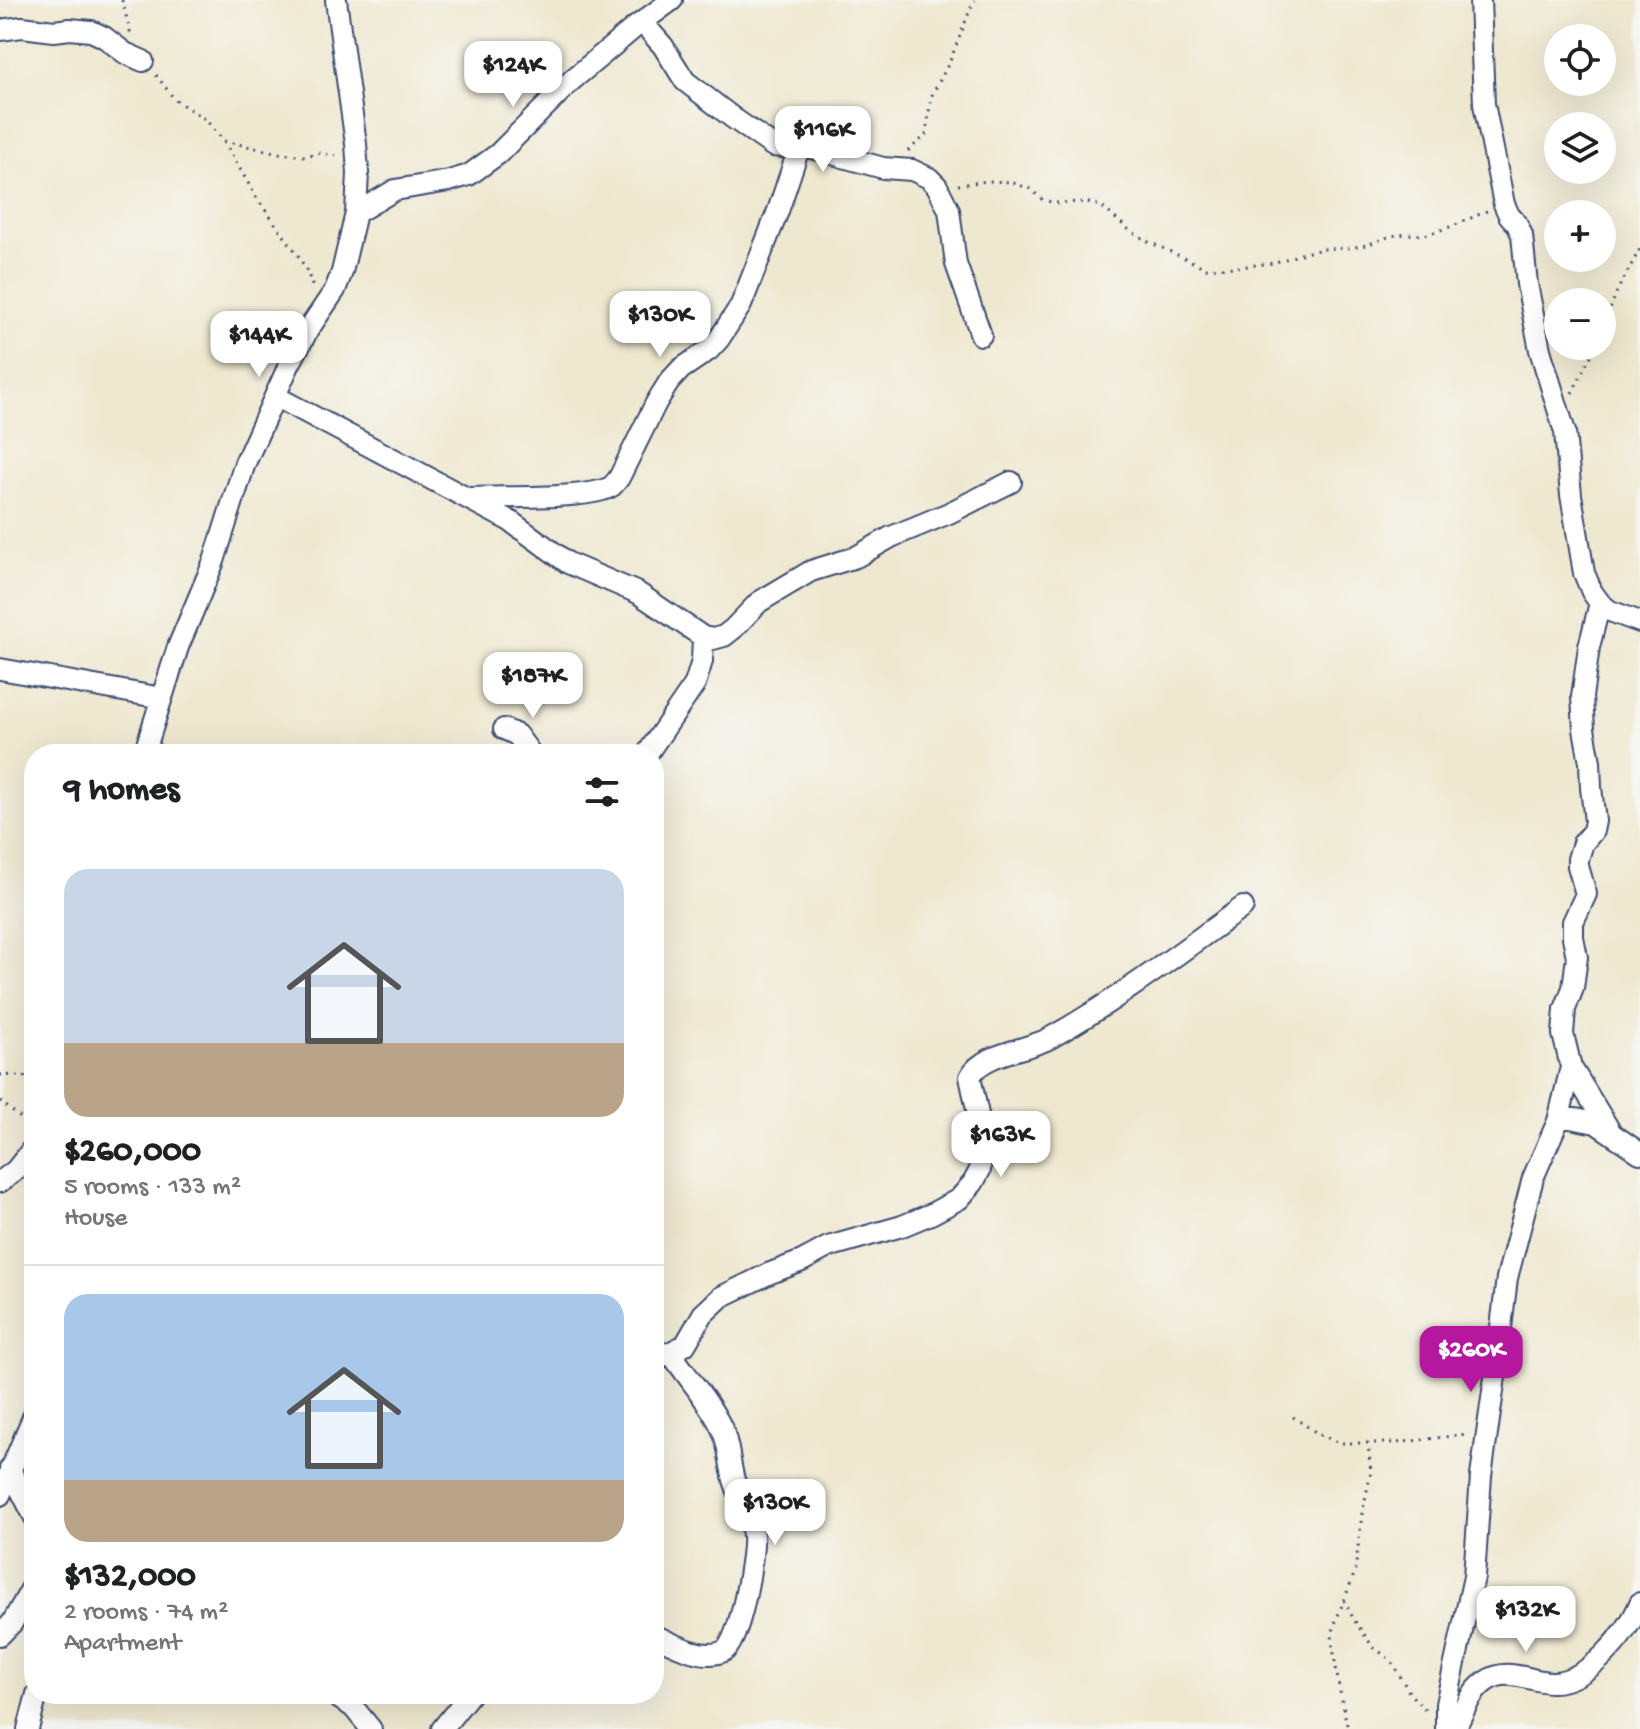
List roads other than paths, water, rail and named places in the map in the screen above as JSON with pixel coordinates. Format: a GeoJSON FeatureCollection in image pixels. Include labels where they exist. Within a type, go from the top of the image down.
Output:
{"type":"FeatureCollection","features":[{"type":"Feature","properties":{"kind":"street"},"geometry":{"type":"LineString","coordinates":[[147,744],[178,647],[214,561],[245,463],[289,365],[335,290],[342,272],[356,213],[358,187],[336,0]]}},
{"type":"Feature","properties":{"kind":"street"},"geometry":{"type":"LineString","coordinates":[[356,213],[395,190],[469,175],[498,154],[572,80],[672,0]]}},
{"type":"Feature","properties":{"kind":"street"},"geometry":{"type":"LineString","coordinates":[[1480,0],[1484,104],[1504,204],[1522,235],[1527,284],[1540,350],[1565,432],[1571,495],[1584,573],[1600,603],[1610,611],[1640,622]]}},
{"type":"Feature","properties":{"kind":"street"},"geometry":{"type":"LineString","coordinates":[[642,22],[663,46],[685,81],[773,146],[800,145],[863,163],[918,172],[929,178],[938,187],[949,210],[956,264],[981,335]]}},
{"type":"Feature","properties":{"kind":"street"},"geometry":{"type":"LineString","coordinates":[[0,30],[22,27],[91,31],[143,61]]}},
{"type":"Feature","properties":{"kind":"street"},"geometry":{"type":"LineString","coordinates":[[468,498],[538,497],[612,486],[669,382],[681,369],[709,350],[741,305],[800,145]]}},
{"type":"Feature","properties":{"kind":"street"},"geometry":{"type":"LineString","coordinates":[[275,396],[510,521],[568,563],[638,593],[703,637],[713,639],[733,629],[759,602],[811,571],[856,557],[891,537],[1011,482]]}},
{"type":"Feature","properties":{"kind":"street"},"geometry":{"type":"LineString","coordinates":[[1600,603],[1589,647],[1582,697],[1595,821],[1578,859],[1586,894],[1573,922],[1577,957],[1564,1021],[1565,1044],[1571,1067],[1610,1131]]}},
{"type":"Feature","properties":{"kind":"street"},"geometry":{"type":"LineString","coordinates":[[654,744],[695,684],[702,661],[703,637]]}},
{"type":"Feature","properties":{"kind":"street"},"geometry":{"type":"LineString","coordinates":[[0,669],[162,698]]}},
{"type":"Feature","properties":{"kind":"street"},"geometry":{"type":"LineString","coordinates":[[504,729],[520,737],[525,744]]}},
{"type":"Feature","properties":{"kind":"street"},"geometry":{"type":"LineString","coordinates":[[664,1355],[689,1340],[703,1314],[721,1297],[828,1247],[902,1226],[959,1199],[980,1170],[981,1128],[970,1077],[974,1069],[1047,1040],[1128,990],[1243,907]]}},
{"type":"Feature","properties":{"kind":"street"},"geometry":{"type":"LineString","coordinates":[[1448,1727],[1446,1704],[1449,1684],[1474,1577],[1479,1490],[1507,1278],[1533,1178],[1560,1116],[1571,1067]]}},
{"type":"Feature","properties":{"kind":"street"},"geometry":{"type":"LineString","coordinates":[[1560,1116],[1593,1121],[1640,1153]]}},
{"type":"Feature","properties":{"kind":"street"},"geometry":{"type":"LineString","coordinates":[[0,1182],[24,1160]]}},
{"type":"Feature","properties":{"kind":"street"},"geometry":{"type":"LineString","coordinates":[[664,1357],[721,1426],[735,1483],[753,1532],[753,1555],[741,1613],[730,1647],[721,1653],[704,1653],[664,1639]]}},
{"type":"Feature","properties":{"kind":"street"},"geometry":{"type":"LineString","coordinates":[[5,1484],[24,1439]]}},
{"type":"Feature","properties":{"kind":"street"},"geometry":{"type":"LineString","coordinates":[[5,1484],[24,1462]]}},
{"type":"Feature","properties":{"kind":"street"},"geometry":{"type":"LineString","coordinates":[[5,1484],[24,1505]]}},
{"type":"Feature","properties":{"kind":"street"},"geometry":{"type":"LineString","coordinates":[[0,1635],[12,1623],[24,1602]]}},
{"type":"Feature","properties":{"kind":"street"},"geometry":{"type":"LineString","coordinates":[[1448,1727],[1486,1681],[1514,1674],[1556,1682],[1587,1670],[1621,1636],[1640,1603]]}},
{"type":"Feature","properties":{"kind":"street"},"geometry":{"type":"LineString","coordinates":[[28,1729],[34,1704]]}},
{"type":"Feature","properties":{"kind":"street"},"geometry":{"type":"LineString","coordinates":[[348,1704],[371,1729]]}},
{"type":"Feature","properties":{"kind":"street"},"geometry":{"type":"LineString","coordinates":[[442,1729],[462,1704]]}}]}
